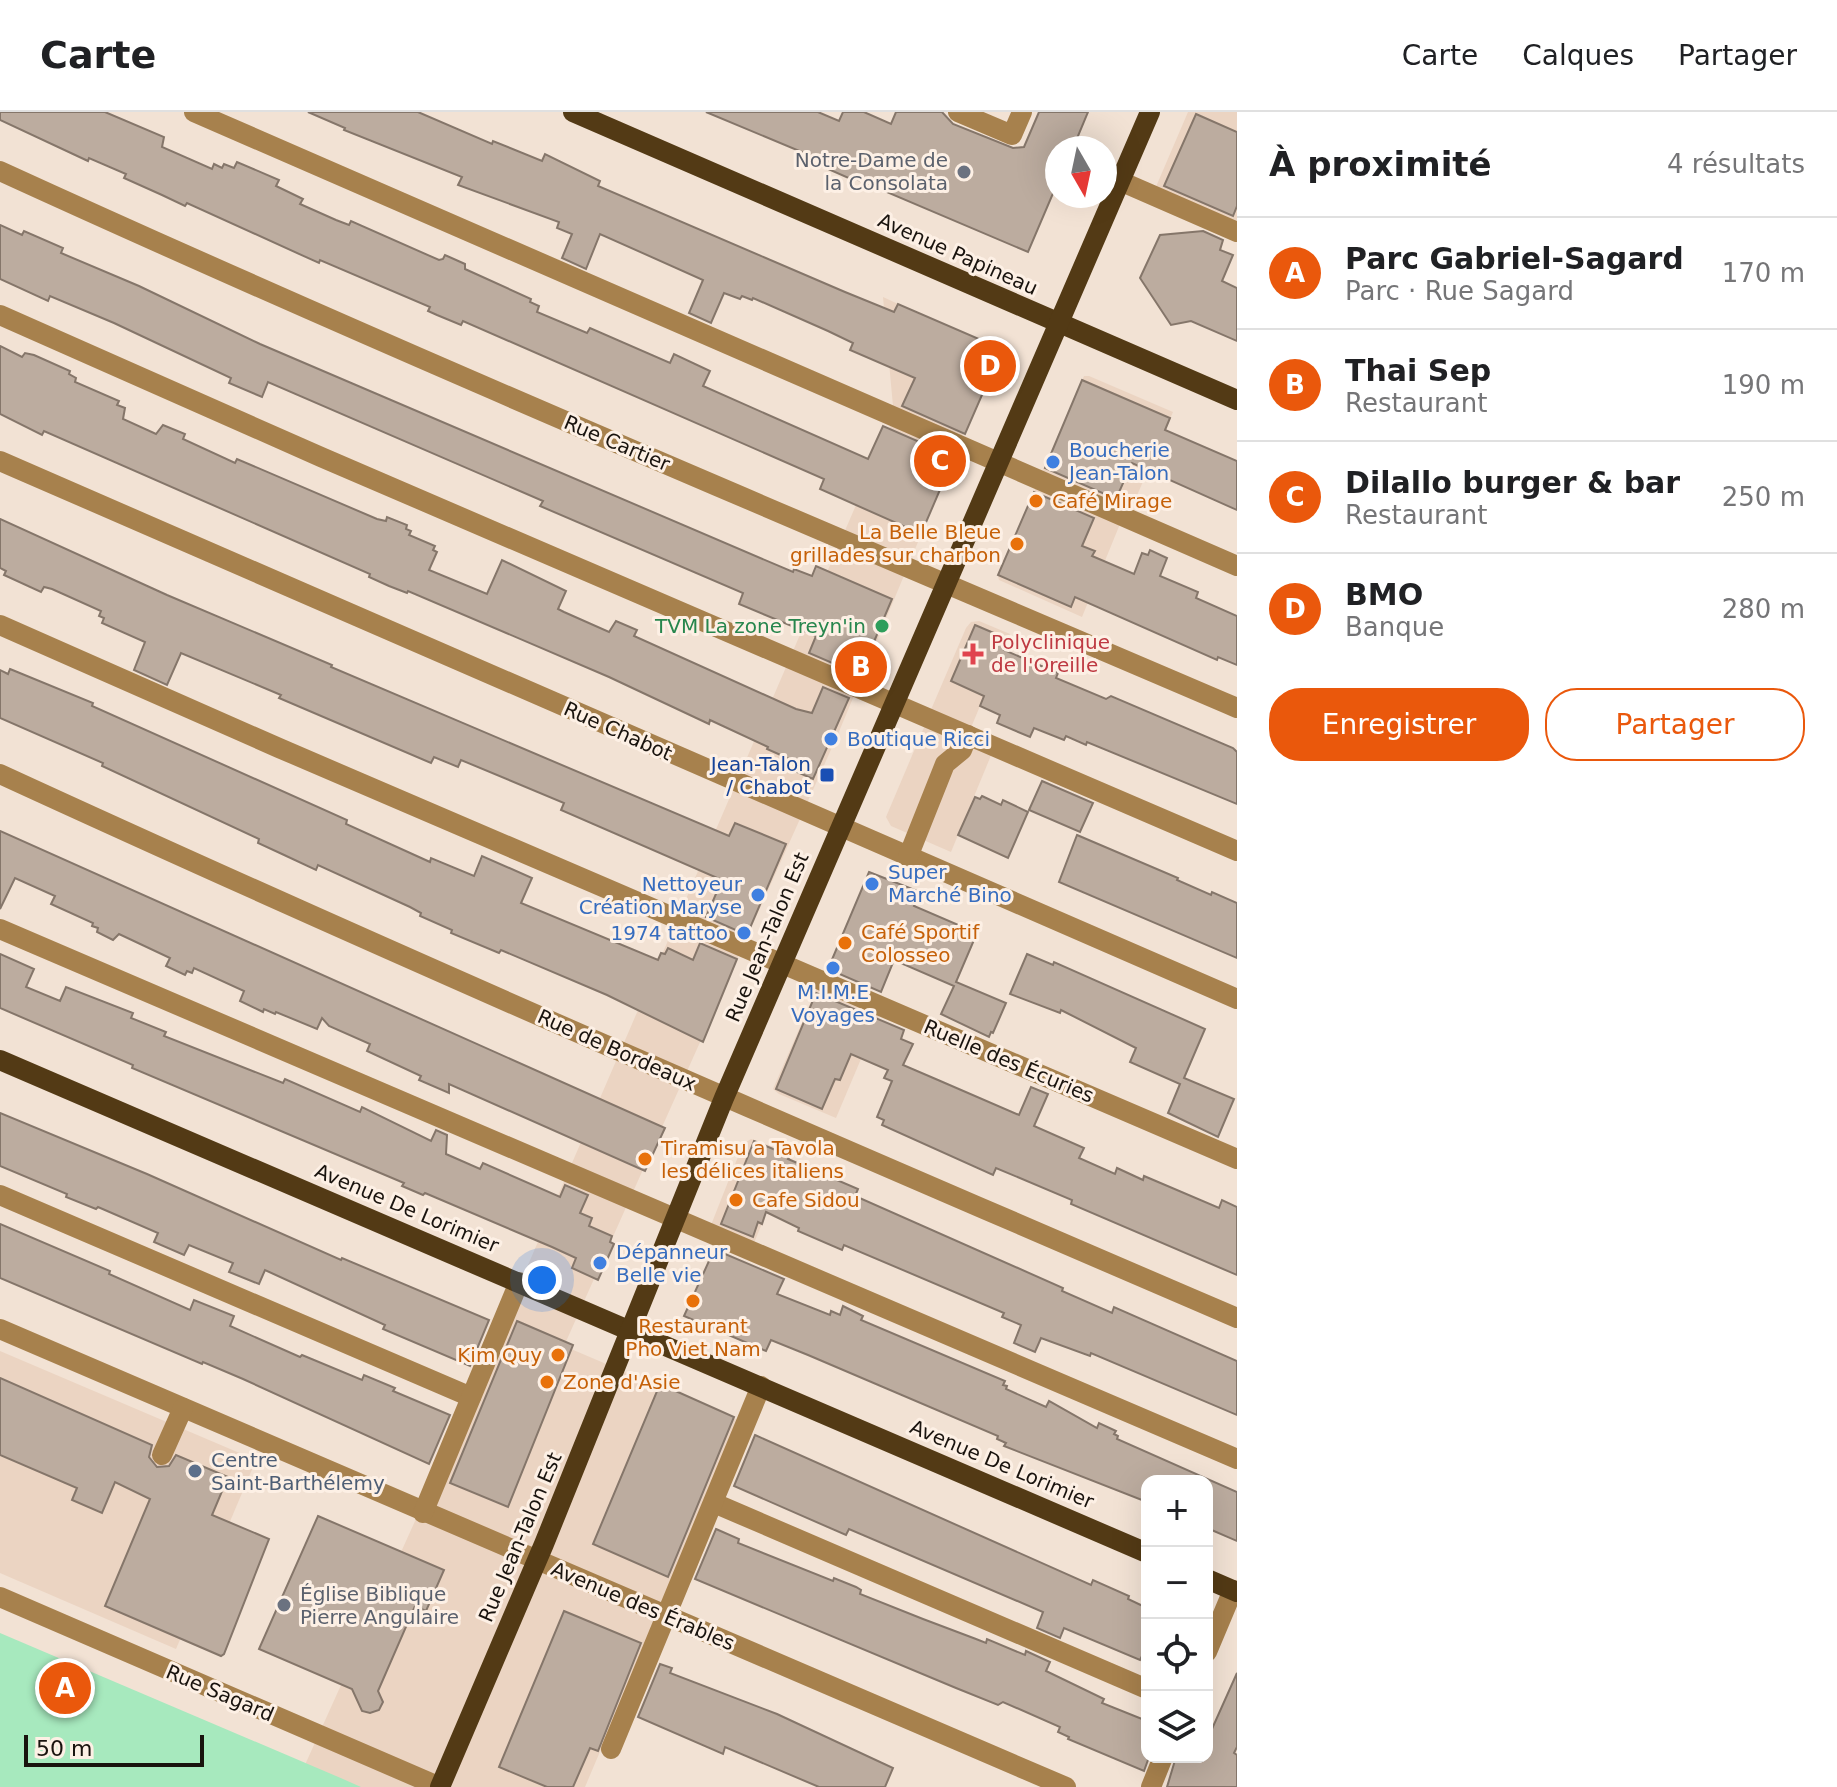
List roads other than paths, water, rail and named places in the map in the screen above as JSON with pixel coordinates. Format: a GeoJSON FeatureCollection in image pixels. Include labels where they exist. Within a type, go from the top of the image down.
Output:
{"type":"FeatureCollection","features":[{"type":"Feature","properties":{"kind":"main road","name":"Avenue Papineau"},"geometry":{"type":"LineString","coordinates":[[573,112],[1237,400]]}},
{"type":"Feature","properties":{"kind":"main road","name":"Rue Jean-Talon Est"},"geometry":{"type":"LineString","coordinates":[[440,1787],[537,1561],[724,1098],[1150,112]]}},
{"type":"Feature","properties":{"kind":"main road","name":"Avenue De Lorimier"},"geometry":{"type":"LineString","coordinates":[[0,1060],[1141,1550]]}},
{"type":"Feature","properties":{"kind":"main road"},"geometry":{"type":"LineString","coordinates":[[1213,1582],[1235,1591]]}},
{"type":"Feature","properties":{"kind":"street"},"geometry":{"type":"LineString","coordinates":[[194,112],[1237,566]]}},
{"type":"Feature","properties":{"kind":"street"},"geometry":{"type":"LineString","coordinates":[[958,112],[1012,135],[1022,112]]}},
{"type":"Feature","properties":{"kind":"street","name":"Rue Cartier"},"geometry":{"type":"LineString","coordinates":[[0,171],[225,273],[1237,708]]}},
{"type":"Feature","properties":{"kind":"street"},"geometry":{"type":"LineString","coordinates":[[1120,181],[1237,232]]}},
{"type":"Feature","properties":{"kind":"street"},"geometry":{"type":"LineString","coordinates":[[0,315],[321,457],[1237,851]]}},
{"type":"Feature","properties":{"kind":"street","name":"Rue Chabot"},"geometry":{"type":"LineString","coordinates":[[0,461],[1237,999]]}},
{"type":"Feature","properties":{"kind":"street","name":"Ruelle des Écuries"},"geometry":{"type":"LineString","coordinates":[[0,625],[781,965],[1237,1159]]}},
{"type":"Feature","properties":{"kind":"street"},"geometry":{"type":"LineString","coordinates":[[908,857],[945,764],[962,750],[968,735]]}},
{"type":"Feature","properties":{"kind":"street","name":"Rue de Bordeaux"},"geometry":{"type":"LineString","coordinates":[[0,774],[246,887],[724,1098],[1237,1318]]}},
{"type":"Feature","properties":{"kind":"street"},"geometry":{"type":"LineString","coordinates":[[0,929],[1237,1459]]}},
{"type":"Feature","properties":{"kind":"street"},"geometry":{"type":"LineString","coordinates":[[0,1195],[471,1397]]}},
{"type":"Feature","properties":{"kind":"street"},"geometry":{"type":"LineString","coordinates":[[423,1513],[519,1282]]}},
{"type":"Feature","properties":{"kind":"street","name":"Avenue des Érables"},"geometry":{"type":"LineString","coordinates":[[0,1329],[1066,1787]]}},
{"type":"Feature","properties":{"kind":"street"},"geometry":{"type":"LineString","coordinates":[[611,1749],[761,1386]]}},
{"type":"Feature","properties":{"kind":"street"},"geometry":{"type":"LineString","coordinates":[[162,1455],[183,1408]]}},
{"type":"Feature","properties":{"kind":"street"},"geometry":{"type":"LineString","coordinates":[[714,1503],[1141,1686]]}},
{"type":"Feature","properties":{"kind":"street"},"geometry":{"type":"LineString","coordinates":[[1213,1639],[1235,1591]]}},
{"type":"Feature","properties":{"kind":"street","name":"Rue Sagard"},"geometry":{"type":"LineString","coordinates":[[0,1597],[440,1787]]}},
{"type":"Feature","properties":{"kind":"street"},"geometry":{"type":"LineString","coordinates":[[1151,1787],[1161,1763]]}},
{"type":"Feature","properties":{"kind":"place","name":"Notre-Dame de la Consolata"},"geometry":{"type":"Point","coordinates":[964,172]}},
{"type":"Feature","properties":{"kind":"place","name":"BMO"},"geometry":{"type":"Point","coordinates":[990,366]}},
{"type":"Feature","properties":{"kind":"place","name":"Dilallo burger & bar"},"geometry":{"type":"Point","coordinates":[940,461]}},
{"type":"Feature","properties":{"kind":"place","name":"Boucherie Jean-Talon"},"geometry":{"type":"Point","coordinates":[1053,462]}},
{"type":"Feature","properties":{"kind":"place","name":"Café Mirage"},"geometry":{"type":"Point","coordinates":[1036,501]}},
{"type":"Feature","properties":{"kind":"place","name":"La Belle Bleue grillades sur charbon"},"geometry":{"type":"Point","coordinates":[1017,544]}},
{"type":"Feature","properties":{"kind":"place","name":"TVM La zone Treyn'in"},"geometry":{"type":"Point","coordinates":[882,626]}},
{"type":"Feature","properties":{"kind":"place","name":"Polyclinique de l'Oreille"},"geometry":{"type":"Point","coordinates":[973,654]}},
{"type":"Feature","properties":{"kind":"place","name":"Thai Sep"},"geometry":{"type":"Point","coordinates":[861,667]}},
{"type":"Feature","properties":{"kind":"place","name":"Boutique Ricci"},"geometry":{"type":"Point","coordinates":[831,739]}},
{"type":"Feature","properties":{"kind":"place","name":"Jean-Talon / Chabot"},"geometry":{"type":"Point","coordinates":[827,775]}},
{"type":"Feature","properties":{"kind":"place","name":"Super Marché Bino"},"geometry":{"type":"Point","coordinates":[872,884]}},
{"type":"Feature","properties":{"kind":"place","name":"Nettoyeur Création Maryse"},"geometry":{"type":"Point","coordinates":[758,895]}},
{"type":"Feature","properties":{"kind":"place","name":"1974 tattoo"},"geometry":{"type":"Point","coordinates":[744,933]}},
{"type":"Feature","properties":{"kind":"place","name":"Café Sportif Colosseo"},"geometry":{"type":"Point","coordinates":[845,943]}},
{"type":"Feature","properties":{"kind":"place","name":"M.I.M.E Voyages"},"geometry":{"type":"Point","coordinates":[833,968]}},
{"type":"Feature","properties":{"kind":"place","name":"Tiramisu a Tavola les délices italiens"},"geometry":{"type":"Point","coordinates":[645,1159]}},
{"type":"Feature","properties":{"kind":"place","name":"Cafe Sidou"},"geometry":{"type":"Point","coordinates":[736,1200]}},
{"type":"Feature","properties":{"kind":"place","name":"Dépanneur Belle vie"},"geometry":{"type":"Point","coordinates":[600,1263]}},
{"type":"Feature","properties":{"kind":"place","name":"Restaurant Pho Viet Nam"},"geometry":{"type":"Point","coordinates":[693,1301]}},
{"type":"Feature","properties":{"kind":"place","name":"Kim Quy"},"geometry":{"type":"Point","coordinates":[558,1355]}},
{"type":"Feature","properties":{"kind":"place","name":"Zone d'Asie"},"geometry":{"type":"Point","coordinates":[547,1382]}},
{"type":"Feature","properties":{"kind":"place","name":"Centre Saint-Barthélemy"},"geometry":{"type":"Point","coordinates":[195,1471]}},
{"type":"Feature","properties":{"kind":"place","name":"Église Biblique Pierre Angulaire"},"geometry":{"type":"Point","coordinates":[284,1605]}},
{"type":"Feature","properties":{"kind":"place","name":"Parc Gabriel-Sagard"},"geometry":{"type":"Point","coordinates":[65,1688]}}]}
